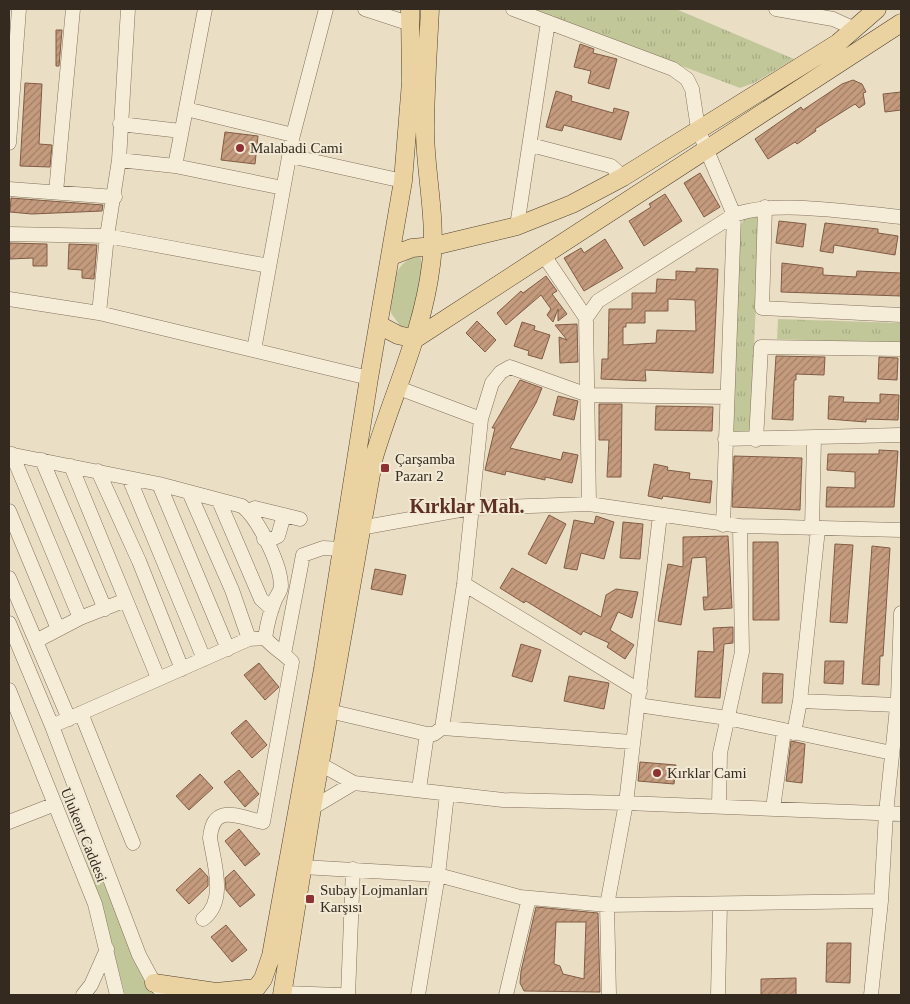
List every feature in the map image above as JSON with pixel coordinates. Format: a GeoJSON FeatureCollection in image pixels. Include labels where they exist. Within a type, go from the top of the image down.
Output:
{"type":"FeatureCollection","features":[{"type":"Feature","properties":{"kind":"main road"},"geometry":{"type":"LineString","coordinates":[[283,994],[302,867],[360,528],[374,457],[396,387],[415,338],[428,288],[434,246],[425,134],[430,9]]}},
{"type":"Feature","properties":{"kind":"main road"},"geometry":{"type":"LineString","coordinates":[[391,256],[412,248],[434,246],[517,226],[572,204],[623,176],[838,43],[877,9]]}},
{"type":"Feature","properties":{"kind":"main road"},"geometry":{"type":"LineString","coordinates":[[159,989],[254,992],[262,980],[271,956],[323,669],[369,378],[403,181],[411,82],[410,16]]}},
{"type":"Feature","properties":{"kind":"main road"},"geometry":{"type":"LineString","coordinates":[[379,325],[398,335],[415,338],[901,24]]}},
{"type":"Feature","properties":{"kind":"street"},"geometry":{"type":"LineString","coordinates":[[9,143],[19,9]]}},
{"type":"Feature","properties":{"kind":"street"},"geometry":{"type":"LineString","coordinates":[[56,192],[73,9]]}},
{"type":"Feature","properties":{"kind":"street"},"geometry":{"type":"LineString","coordinates":[[99,313],[107,236],[115,197],[119,160],[128,9]]}},
{"type":"Feature","properties":{"kind":"street"},"geometry":{"type":"LineString","coordinates":[[175,166],[205,9]]}},
{"type":"Feature","properties":{"kind":"street"},"geometry":{"type":"LineString","coordinates":[[254,350],[293,135],[326,9]]}},
{"type":"Feature","properties":{"kind":"street"},"geometry":{"type":"LineString","coordinates":[[365,9],[410,16]]}},
{"type":"Feature","properties":{"kind":"street"},"geometry":{"type":"LineString","coordinates":[[513,9],[682,74],[692,89],[698,129],[734,215],[723,524]]}},
{"type":"Feature","properties":{"kind":"street"},"geometry":{"type":"LineString","coordinates":[[776,9],[825,17],[855,29]]}},
{"type":"Feature","properties":{"kind":"street"},"geometry":{"type":"LineString","coordinates":[[517,226],[531,144],[548,22]]}},
{"type":"Feature","properties":{"kind":"street"},"geometry":{"type":"LineString","coordinates":[[186,109],[293,135]]}},
{"type":"Feature","properties":{"kind":"street"},"geometry":{"type":"LineString","coordinates":[[120,124],[182,131]]}},
{"type":"Feature","properties":{"kind":"street"},"geometry":{"type":"LineString","coordinates":[[531,144],[611,166],[623,176]]}},
{"type":"Feature","properties":{"kind":"street"},"geometry":{"type":"LineString","coordinates":[[290,156],[403,181]]}},
{"type":"Feature","properties":{"kind":"street"},"geometry":{"type":"LineString","coordinates":[[119,160],[175,166],[283,188]]}},
{"type":"Feature","properties":{"kind":"street"},"geometry":{"type":"LineString","coordinates":[[9,189],[115,197]]}},
{"type":"Feature","properties":{"kind":"street"},"geometry":{"type":"LineString","coordinates":[[765,207],[762,308],[901,315]]}},
{"type":"Feature","properties":{"kind":"street"},"geometry":{"type":"LineString","coordinates":[[586,318],[598,301],[734,215],[750,209],[765,207],[901,217]]}},
{"type":"Feature","properties":{"kind":"street"},"geometry":{"type":"LineString","coordinates":[[9,234],[107,236],[269,266]]}},
{"type":"Feature","properties":{"kind":"street"},"geometry":{"type":"LineString","coordinates":[[543,254],[586,318],[589,504]]}},
{"type":"Feature","properties":{"kind":"street"},"geometry":{"type":"LineString","coordinates":[[9,299],[99,313],[369,378]]}},
{"type":"Feature","properties":{"kind":"street"},"geometry":{"type":"LineString","coordinates":[[756,440],[761,347],[901,350]]}},
{"type":"Feature","properties":{"kind":"street"},"geometry":{"type":"LineString","coordinates":[[442,728],[464,584],[481,419],[492,383],[501,372],[510,367],[588,395],[727,397]]}},
{"type":"Feature","properties":{"kind":"street"},"geometry":{"type":"LineString","coordinates":[[396,387],[481,419]]}},
{"type":"Feature","properties":{"kind":"street"},"geometry":{"type":"LineString","coordinates":[[725,439],[756,440],[901,435]]}},
{"type":"Feature","properties":{"kind":"street"},"geometry":{"type":"LineString","coordinates":[[773,808],[789,732],[800,701],[815,529],[814,438]]}},
{"type":"Feature","properties":{"kind":"street"},"geometry":{"type":"LineString","coordinates":[[11,454],[159,484],[242,506],[249,511],[278,570],[281,588],[272,608],[265,638]]}},
{"type":"Feature","properties":{"kind":"street"},"geometry":{"type":"LineString","coordinates":[[11,454],[80,618]]}},
{"type":"Feature","properties":{"kind":"street"},"geometry":{"type":"LineString","coordinates":[[42,460],[105,609]]}},
{"type":"Feature","properties":{"kind":"street"},"geometry":{"type":"LineString","coordinates":[[71,466],[158,678]]}},
{"type":"Feature","properties":{"kind":"street"},"geometry":{"type":"LineString","coordinates":[[98,471],[139,562],[182,669]]}},
{"type":"Feature","properties":{"kind":"street"},"geometry":{"type":"LineString","coordinates":[[129,478],[204,659]]}},
{"type":"Feature","properties":{"kind":"street"},"geometry":{"type":"LineString","coordinates":[[159,484],[228,649]]}},
{"type":"Feature","properties":{"kind":"street"},"geometry":{"type":"LineString","coordinates":[[189,492],[232,590],[249,639]]}},
{"type":"Feature","properties":{"kind":"street"},"geometry":{"type":"LineString","coordinates":[[219,501],[261,599],[272,608]]}},
{"type":"Feature","properties":{"kind":"street"},"geometry":{"type":"LineString","coordinates":[[360,528],[471,508],[589,504],[740,526],[901,530]]}},
{"type":"Feature","properties":{"kind":"street"},"geometry":{"type":"LineString","coordinates":[[249,511],[256,508],[300,518]]}},
{"type":"Feature","properties":{"kind":"street"},"geometry":{"type":"LineString","coordinates":[[9,511],[58,629]]}},
{"type":"Feature","properties":{"kind":"street"},"geometry":{"type":"LineString","coordinates":[[264,539],[272,539],[278,536],[284,515]]}},
{"type":"Feature","properties":{"kind":"street"},"geometry":{"type":"LineString","coordinates":[[609,995],[607,905],[626,803],[660,515]]}},
{"type":"Feature","properties":{"kind":"street"},"geometry":{"type":"LineString","coordinates":[[719,806],[720,753],[742,652],[740,526]]}},
{"type":"Feature","properties":{"kind":"street"},"geometry":{"type":"LineString","coordinates":[[284,654],[303,555],[323,548],[342,549]]}},
{"type":"Feature","properties":{"kind":"street"},"geometry":{"type":"LineString","coordinates":[[9,578],[36,641],[75,716],[133,843]]}},
{"type":"Feature","properties":{"kind":"street"},"geometry":{"type":"LineString","coordinates":[[464,584],[640,690]]}},
{"type":"Feature","properties":{"kind":"street"},"geometry":{"type":"LineString","coordinates":[[36,641],[80,618],[126,600]]}},
{"type":"Feature","properties":{"kind":"street"},"geometry":{"type":"LineString","coordinates":[[871,995],[881,901],[886,813],[899,700],[901,613]]}},
{"type":"Feature","properties":{"kind":"street"},"geometry":{"type":"LineString","coordinates":[[9,623],[52,726],[139,955],[159,989]]}},
{"type":"Feature","properties":{"kind":"street"},"geometry":{"type":"LineString","coordinates":[[52,726],[249,639],[265,638]]}},
{"type":"Feature","properties":{"kind":"street"},"geometry":{"type":"LineString","coordinates":[[203,919],[212,912],[217,898],[210,838],[211,829],[216,820],[224,814],[235,813],[262,822],[290,682],[292,662],[265,638]]}},
{"type":"Feature","properties":{"kind":"street","name":"Ulukent Caddesi"},"geometry":{"type":"LineString","coordinates":[[9,690],[95,904],[117,995]]}},
{"type":"Feature","properties":{"kind":"street"},"geometry":{"type":"LineString","coordinates":[[800,701],[899,700]]}},
{"type":"Feature","properties":{"kind":"street"},"geometry":{"type":"LineString","coordinates":[[638,705],[727,718],[892,753]]}},
{"type":"Feature","properties":{"kind":"street"},"geometry":{"type":"LineString","coordinates":[[329,711],[427,734],[434,734],[442,728],[632,742]]}},
{"type":"Feature","properties":{"kind":"street"},"geometry":{"type":"LineString","coordinates":[[420,790],[427,734]]}},
{"type":"Feature","properties":{"kind":"street"},"geometry":{"type":"LineString","coordinates":[[320,764],[354,783],[503,800],[719,806],[901,814]]}},
{"type":"Feature","properties":{"kind":"street"},"geometry":{"type":"LineString","coordinates":[[312,808],[354,783]]}},
{"type":"Feature","properties":{"kind":"street"},"geometry":{"type":"LineString","coordinates":[[418,995],[438,875],[447,794]]}},
{"type":"Feature","properties":{"kind":"street"},"geometry":{"type":"LineString","coordinates":[[9,822],[55,804]]}},
{"type":"Feature","properties":{"kind":"street"},"geometry":{"type":"LineString","coordinates":[[302,867],[353,868],[438,875],[529,898],[607,905],[881,901]]}},
{"type":"Feature","properties":{"kind":"street"},"geometry":{"type":"LineString","coordinates":[[348,995],[353,868]]}},
{"type":"Feature","properties":{"kind":"street"},"geometry":{"type":"LineString","coordinates":[[506,995],[529,898]]}},
{"type":"Feature","properties":{"kind":"street"},"geometry":{"type":"LineString","coordinates":[[718,995],[720,904]]}},
{"type":"Feature","properties":{"kind":"street"},"geometry":{"type":"LineString","coordinates":[[83,995],[92,985],[107,949]]}},
{"type":"Feature","properties":{"kind":"street"},"geometry":{"type":"LineString","coordinates":[[283,994],[340,995]]}},
{"type":"Feature","properties":{"kind":"green space"},"geometry":{"type":"Polygon","coordinates":[[[531,9],[676,9],[794,59],[754,83],[740,88],[531,9]]]}},
{"type":"Feature","properties":{"kind":"green space"},"geometry":{"type":"Polygon","coordinates":[[[749,216],[760,216],[750,435],[736,433],[731,430],[739,230],[744,219],[749,216]]]}},
{"type":"Feature","properties":{"kind":"green space"},"geometry":{"type":"Polygon","coordinates":[[[420,256],[422,262],[421,280],[410,327],[401,327],[391,313],[392,287],[398,270],[404,263],[411,258],[420,256]]]}},
{"type":"Feature","properties":{"kind":"green space"},"geometry":{"type":"Polygon","coordinates":[[[778,319],[901,323],[901,344],[777,339],[778,319]]]}},
{"type":"Feature","properties":{"kind":"green space"},"geometry":{"type":"Polygon","coordinates":[[[82,848],[92,854],[141,975],[157,995],[125,995],[103,910],[82,848]]]}},
{"type":"Feature","properties":{"kind":"building"},"geometry":{"type":"Polygon","coordinates":[[[56,30],[62,30],[59,66],[56,66],[56,30]]]}},
{"type":"Feature","properties":{"kind":"building"},"geometry":{"type":"Polygon","coordinates":[[[580,44],[594,49],[593,53],[617,59],[609,89],[588,83],[591,71],[574,67],[580,44]]]}},
{"type":"Feature","properties":{"kind":"building"},"geometry":{"type":"Polygon","coordinates":[[[853,80],[862,84],[866,92],[863,93],[865,104],[859,108],[855,104],[815,129],[816,131],[797,144],[795,142],[768,159],[755,139],[801,107],[803,110],[842,84],[853,80]]]}},
{"type":"Feature","properties":{"kind":"building"},"geometry":{"type":"Polygon","coordinates":[[[25,83],[42,84],[39,144],[52,145],[50,167],[20,166],[25,83]]]}},
{"type":"Feature","properties":{"kind":"building"},"geometry":{"type":"Polygon","coordinates":[[[556,91],[572,96],[571,101],[613,113],[614,108],[629,112],[621,140],[564,125],[562,131],[546,127],[556,91]]]}},
{"type":"Feature","properties":{"kind":"building"},"geometry":{"type":"Polygon","coordinates":[[[901,92],[901,110],[885,112],[883,94],[901,92]]]}},
{"type":"Feature","properties":{"kind":"building","name":"Malabadi Cami"},"geometry":{"type":"Polygon","coordinates":[[[225,132],[258,136],[255,164],[221,160],[225,132]]]}},
{"type":"Feature","properties":{"kind":"building"},"geometry":{"type":"Polygon","coordinates":[[[700,173],[720,207],[704,217],[684,183],[700,173]]]}},
{"type":"Feature","properties":{"kind":"building"},"geometry":{"type":"Polygon","coordinates":[[[665,194],[682,221],[644,246],[629,221],[651,207],[649,204],[665,194]]]}},
{"type":"Feature","properties":{"kind":"building"},"geometry":{"type":"Polygon","coordinates":[[[11,198],[103,205],[102,211],[32,214],[10,212],[11,198]]]}},
{"type":"Feature","properties":{"kind":"building"},"geometry":{"type":"Polygon","coordinates":[[[779,221],[806,224],[803,247],[776,243],[779,221]]]}},
{"type":"Feature","properties":{"kind":"building"},"geometry":{"type":"Polygon","coordinates":[[[825,223],[878,229],[878,233],[898,236],[895,255],[834,245],[833,253],[820,251],[825,223]]]}},
{"type":"Feature","properties":{"kind":"building"},"geometry":{"type":"Polygon","coordinates":[[[605,239],[623,268],[584,291],[564,258],[581,248],[584,253],[605,239]]]}},
{"type":"Feature","properties":{"kind":"building"},"geometry":{"type":"Polygon","coordinates":[[[9,243],[47,244],[47,266],[33,266],[33,258],[10,259],[9,243]]]}},
{"type":"Feature","properties":{"kind":"building"},"geometry":{"type":"Polygon","coordinates":[[[69,244],[97,245],[94,279],[82,278],[82,270],[68,269],[69,244]]]}},
{"type":"Feature","properties":{"kind":"building"},"geometry":{"type":"Polygon","coordinates":[[[782,263],[823,268],[823,275],[856,277],[857,271],[901,273],[901,296],[781,292],[782,263]]]}},
{"type":"Feature","properties":{"kind":"building"},"geometry":{"type":"Polygon","coordinates":[[[696,268],[718,269],[713,373],[645,370],[646,381],[601,379],[602,359],[608,359],[609,309],[632,309],[632,293],[656,293],[657,279],[676,280],[676,271],[696,272],[696,268]],[[668,299],[668,311],[645,311],[645,323],[626,323],[626,327],[623,327],[623,345],[656,343],[657,330],[696,331],[695,300],[668,299]]]}},
{"type":"Feature","properties":{"kind":"building"},"geometry":{"type":"Polygon","coordinates":[[[546,276],[557,291],[552,294],[567,314],[558,321],[558,309],[553,322],[547,315],[551,309],[541,295],[506,325],[497,313],[521,291],[523,293],[546,276]]]}},
{"type":"Feature","properties":{"kind":"building"},"geometry":{"type":"Polygon","coordinates":[[[477,321],[496,340],[485,352],[466,333],[477,321]]]}},
{"type":"Feature","properties":{"kind":"building"},"geometry":{"type":"Polygon","coordinates":[[[522,322],[535,326],[534,330],[550,335],[542,359],[528,355],[529,351],[514,346],[522,322]]]}},
{"type":"Feature","properties":{"kind":"building"},"geometry":{"type":"Polygon","coordinates":[[[577,324],[578,362],[560,363],[559,337],[567,340],[555,325],[577,324]]]}},
{"type":"Feature","properties":{"kind":"building"},"geometry":{"type":"Polygon","coordinates":[[[776,356],[825,357],[824,375],[796,374],[796,380],[794,380],[793,420],[772,419],[776,356]]]}},
{"type":"Feature","properties":{"kind":"building"},"geometry":{"type":"Polygon","coordinates":[[[879,357],[898,358],[897,380],[878,379],[879,357]]]}},
{"type":"Feature","properties":{"kind":"building"},"geometry":{"type":"Polygon","coordinates":[[[520,380],[542,388],[536,403],[510,448],[561,460],[563,452],[578,455],[572,483],[545,477],[545,480],[506,471],[505,475],[485,470],[495,428],[492,428],[520,380]]]}},
{"type":"Feature","properties":{"kind":"building"},"geometry":{"type":"Polygon","coordinates":[[[880,394],[899,395],[898,420],[866,419],[866,422],[828,419],[829,396],[844,397],[843,402],[880,403],[880,394]]]}},
{"type":"Feature","properties":{"kind":"building"},"geometry":{"type":"Polygon","coordinates":[[[558,396],[578,401],[574,420],[553,415],[558,396]]]}},
{"type":"Feature","properties":{"kind":"building"},"geometry":{"type":"Polygon","coordinates":[[[599,404],[622,404],[621,477],[607,477],[609,440],[599,440],[599,404]]]}},
{"type":"Feature","properties":{"kind":"building"},"geometry":{"type":"Polygon","coordinates":[[[656,406],[713,407],[712,431],[655,430],[656,406]]]}},
{"type":"Feature","properties":{"kind":"building"},"geometry":{"type":"Polygon","coordinates":[[[879,450],[898,451],[894,507],[826,507],[827,487],[855,488],[855,472],[827,470],[828,454],[879,454],[879,450]]]}},
{"type":"Feature","properties":{"kind":"building"},"geometry":{"type":"Polygon","coordinates":[[[734,456],[802,458],[800,510],[732,507],[734,456]]]}},
{"type":"Feature","properties":{"kind":"building"},"geometry":{"type":"Polygon","coordinates":[[[654,464],[668,467],[667,470],[690,473],[689,479],[712,481],[710,503],[663,496],[662,499],[648,496],[654,464]]]}},
{"type":"Feature","properties":{"kind":"building"},"geometry":{"type":"Polygon","coordinates":[[[549,515],[566,524],[546,564],[528,554],[549,515]]]}},
{"type":"Feature","properties":{"kind":"building"},"geometry":{"type":"Polygon","coordinates":[[[596,516],[614,522],[604,559],[581,553],[577,570],[564,568],[574,520],[594,524],[596,516]]]}},
{"type":"Feature","properties":{"kind":"building"},"geometry":{"type":"Polygon","coordinates":[[[623,522],[643,524],[640,559],[620,558],[623,522]]]}},
{"type":"Feature","properties":{"kind":"building"},"geometry":{"type":"Polygon","coordinates":[[[728,536],[732,608],[704,610],[703,597],[708,597],[706,557],[692,558],[681,625],[658,621],[668,564],[683,567],[683,537],[728,536]]]}},
{"type":"Feature","properties":{"kind":"building"},"geometry":{"type":"Polygon","coordinates":[[[753,542],[778,542],[779,620],[753,620],[753,542]]]}},
{"type":"Feature","properties":{"kind":"building"},"geometry":{"type":"Polygon","coordinates":[[[835,544],[853,545],[847,623],[830,622],[835,544]]]}},
{"type":"Feature","properties":{"kind":"building"},"geometry":{"type":"Polygon","coordinates":[[[872,546],[890,548],[883,656],[880,656],[879,685],[862,684],[872,546]]]}},
{"type":"Feature","properties":{"kind":"building"},"geometry":{"type":"Polygon","coordinates":[[[512,568],[601,617],[606,595],[616,589],[638,592],[632,618],[618,612],[610,630],[634,645],[625,659],[607,647],[609,643],[583,631],[581,635],[526,601],[524,603],[500,588],[512,568]]]}},
{"type":"Feature","properties":{"kind":"building"},"geometry":{"type":"Polygon","coordinates":[[[375,569],[406,575],[402,595],[371,589],[375,569]]]}},
{"type":"Feature","properties":{"kind":"building"},"geometry":{"type":"Polygon","coordinates":[[[733,627],[733,643],[724,644],[720,698],[695,697],[698,651],[714,652],[713,628],[733,627]]]}},
{"type":"Feature","properties":{"kind":"building"},"geometry":{"type":"Polygon","coordinates":[[[521,644],[541,650],[532,682],[512,676],[521,644]]]}},
{"type":"Feature","properties":{"kind":"building"},"geometry":{"type":"Polygon","coordinates":[[[825,661],[844,661],[843,684],[824,683],[825,661]]]}},
{"type":"Feature","properties":{"kind":"building"},"geometry":{"type":"Polygon","coordinates":[[[259,663],[279,687],[265,700],[244,675],[259,663]]]}},
{"type":"Feature","properties":{"kind":"building"},"geometry":{"type":"Polygon","coordinates":[[[763,673],[783,674],[782,703],[762,703],[763,673]]]}},
{"type":"Feature","properties":{"kind":"building"},"geometry":{"type":"Polygon","coordinates":[[[569,676],[609,683],[604,709],[564,701],[569,676]]]}},
{"type":"Feature","properties":{"kind":"building"},"geometry":{"type":"Polygon","coordinates":[[[246,720],[267,745],[252,758],[231,733],[246,720]]]}},
{"type":"Feature","properties":{"kind":"building"},"geometry":{"type":"Polygon","coordinates":[[[791,741],[805,744],[802,783],[786,781],[791,741]]]}},
{"type":"Feature","properties":{"kind":"building","name":"Kırklar Cami"},"geometry":{"type":"Polygon","coordinates":[[[640,762],[676,765],[674,784],[638,781],[640,762]]]}},
{"type":"Feature","properties":{"kind":"building"},"geometry":{"type":"Polygon","coordinates":[[[239,770],[259,794],[245,807],[224,782],[239,770]]]}},
{"type":"Feature","properties":{"kind":"building"},"geometry":{"type":"Polygon","coordinates":[[[200,774],[213,788],[189,810],[176,796],[200,774]]]}},
{"type":"Feature","properties":{"kind":"building"},"geometry":{"type":"Polygon","coordinates":[[[239,829],[260,854],[245,866],[225,841],[239,829]]]}},
{"type":"Feature","properties":{"kind":"building"},"geometry":{"type":"Polygon","coordinates":[[[200,868],[208,877],[208,886],[189,904],[176,890],[200,868]]]}},
{"type":"Feature","properties":{"kind":"building"},"geometry":{"type":"Polygon","coordinates":[[[234,870],[255,895],[240,907],[226,890],[225,878],[234,870]]]}},
{"type":"Feature","properties":{"kind":"building"},"geometry":{"type":"Polygon","coordinates":[[[536,907],[598,913],[600,992],[524,991],[520,983],[536,907]],[[556,922],[554,964],[560,966],[563,974],[584,979],[586,922],[556,922]]]}},
{"type":"Feature","properties":{"kind":"building"},"geometry":{"type":"Polygon","coordinates":[[[226,925],[247,950],[232,962],[211,937],[226,925]]]}},
{"type":"Feature","properties":{"kind":"building"},"geometry":{"type":"Polygon","coordinates":[[[827,943],[851,943],[850,983],[826,982],[827,943]]]}},
{"type":"Feature","properties":{"kind":"building"},"geometry":{"type":"Polygon","coordinates":[[[796,978],[796,995],[761,995],[761,979],[796,978]]]}},
{"type":"Feature","properties":{"kind":"place","name":"Malabadi Cami"},"geometry":{"type":"Point","coordinates":[240,148]}},
{"type":"Feature","properties":{"kind":"place","name":"Çarşamba Pazarı 2"},"geometry":{"type":"Point","coordinates":[385,468]}},
{"type":"Feature","properties":{"kind":"place","name":"Kırklar Cami"},"geometry":{"type":"Point","coordinates":[657,773]}},
{"type":"Feature","properties":{"kind":"place","name":"Subay Lojmanları Karşısı"},"geometry":{"type":"Point","coordinates":[310,899]}},
{"type":"Feature","properties":{"kind":"district","name":"Kırklar Mah."},"geometry":{"type":"Point","coordinates":[467,506]}}]}
